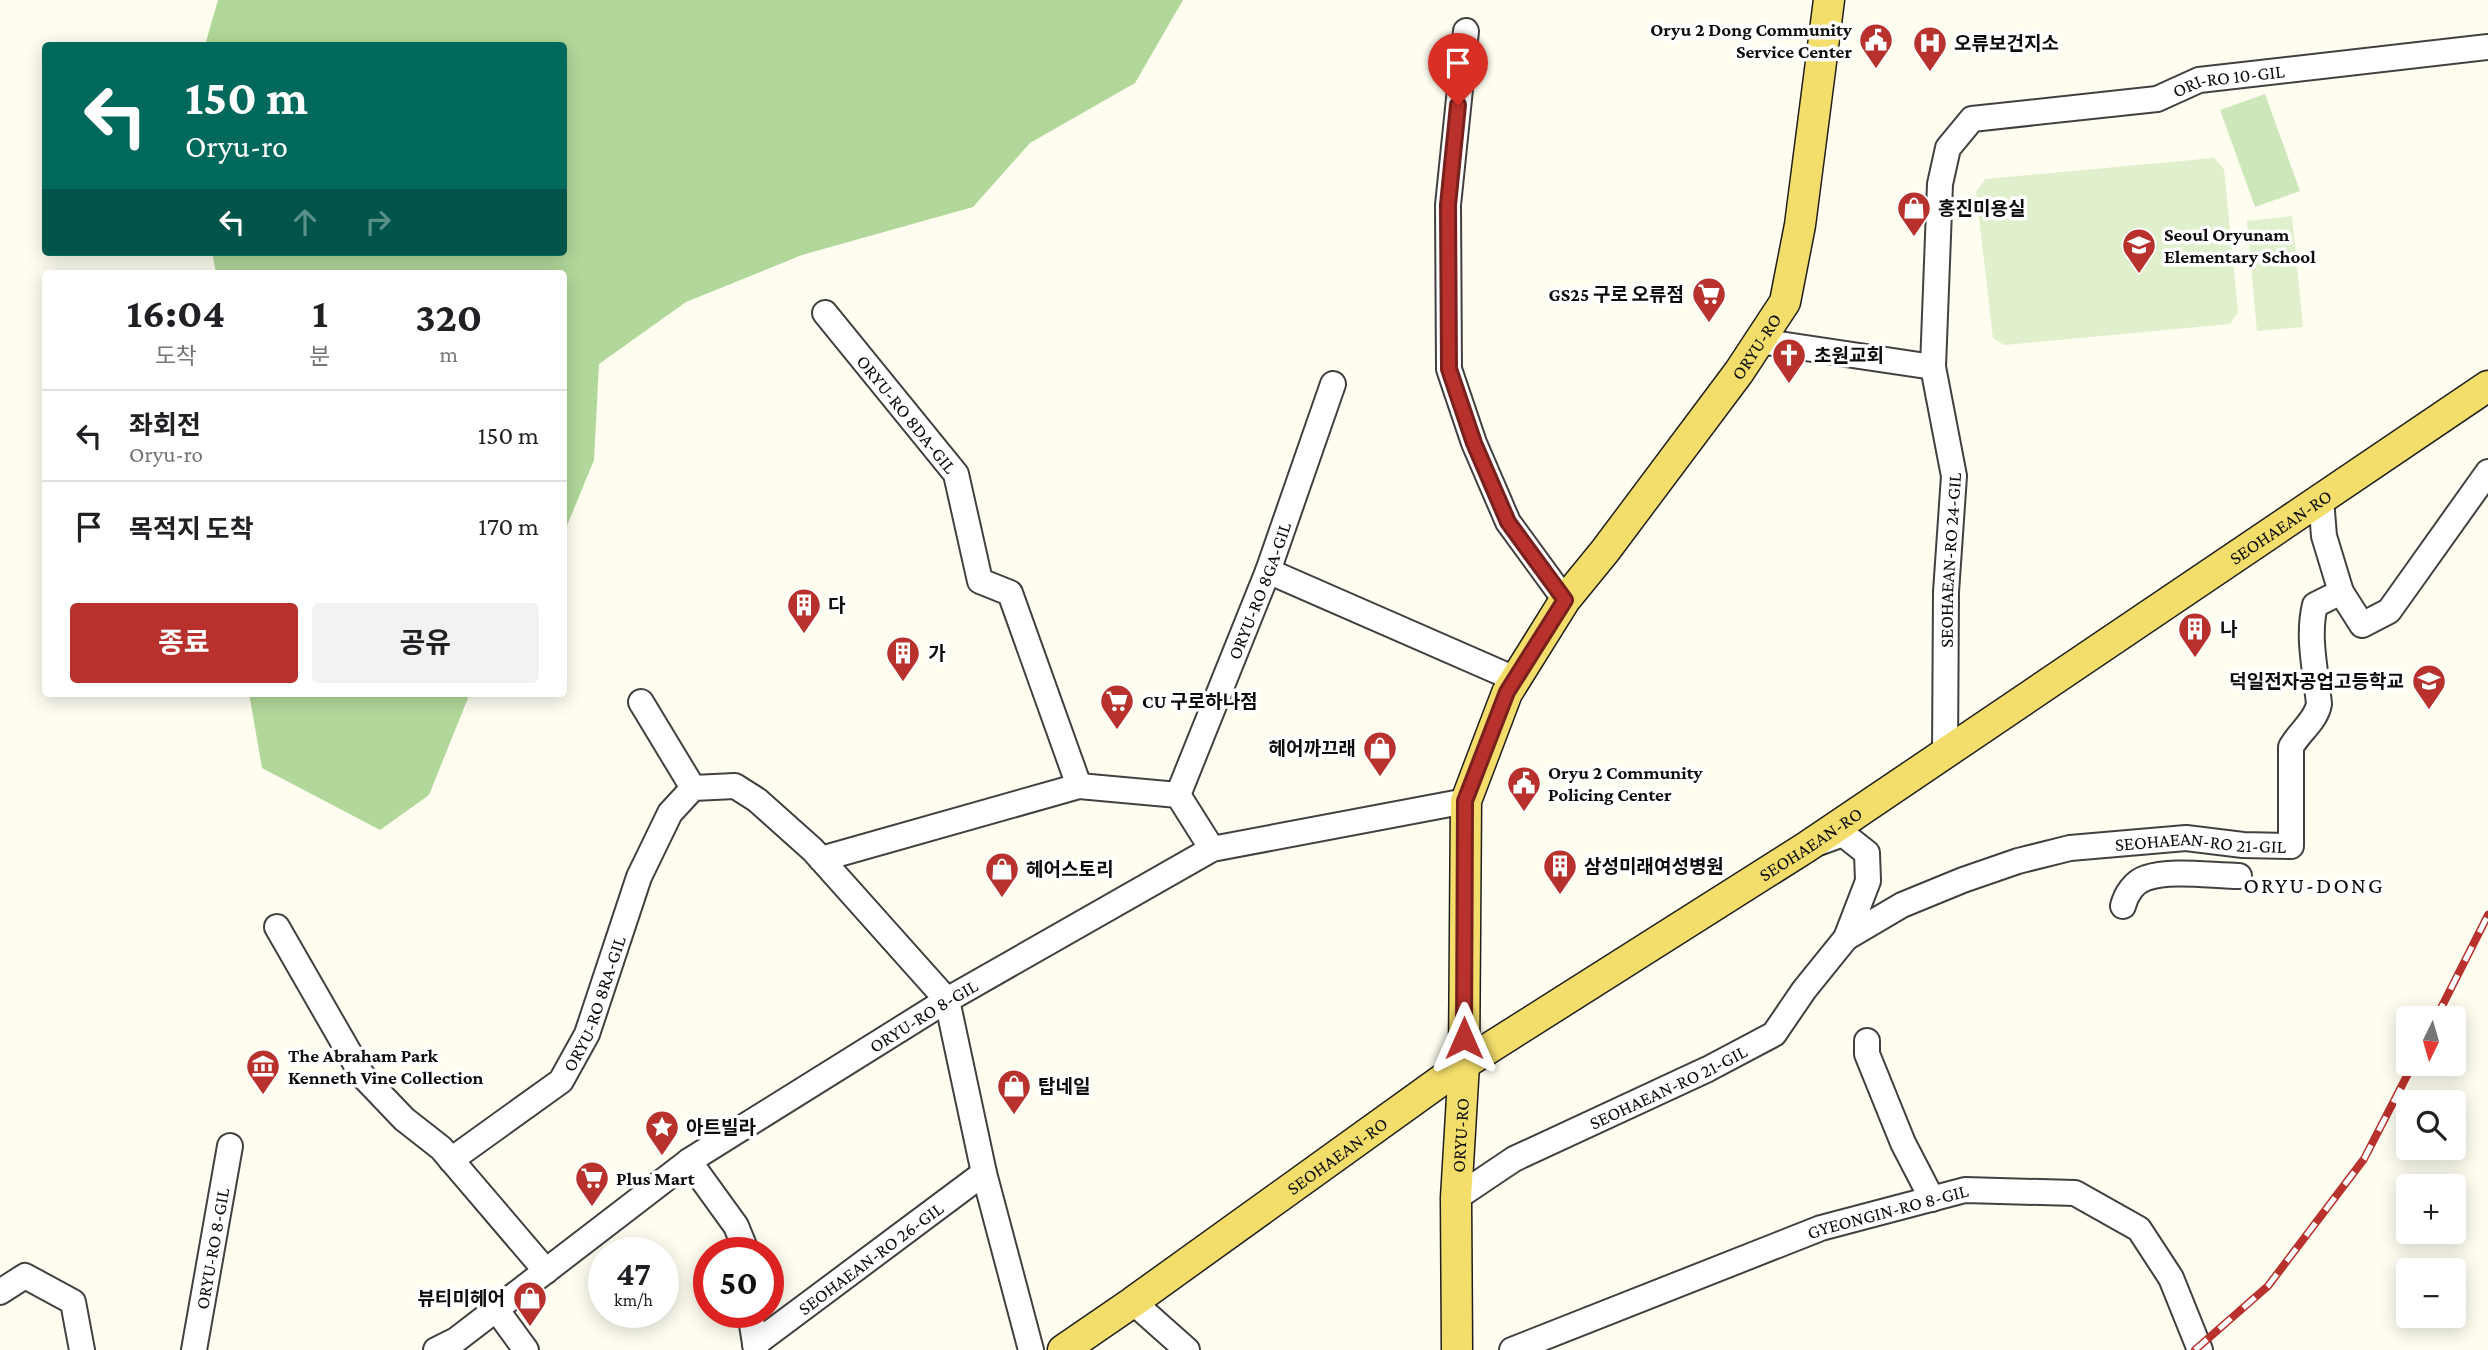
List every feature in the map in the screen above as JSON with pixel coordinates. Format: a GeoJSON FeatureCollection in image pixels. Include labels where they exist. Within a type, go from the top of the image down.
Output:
{"type":"FeatureCollection","features":[{"type":"Feature","properties":{"kind":"main road","name":"ORYU-RO"},"geometry":{"type":"LineString","coordinates":[[1457,1350],[1456,1198],[1464,1064],[1465,801],[1507,692],[1565,600],[1739,372],[1785,302],[1800,225],[1829,0]]}},
{"type":"Feature","properties":{"kind":"main road","name":"SEOHAEAN-RO"},"geometry":{"type":"LineString","coordinates":[[1063,1350],[1464,1064],[1805,848],[2321,499],[2485,395]]}},
{"type":"Feature","properties":{"kind":"street"},"geometry":{"type":"LineString","coordinates":[[1466,30],[1448,205],[1449,369],[1474,443],[1508,522],[1565,600]]}},
{"type":"Feature","properties":{"kind":"street","name":"ORI-RO 10-GIL"},"geometry":{"type":"LineString","coordinates":[[1972,119],[2157,99],[2199,80],[2488,47]]}},
{"type":"Feature","properties":{"kind":"street","name":"SEOHAEAN-RO 24-GIL"},"geometry":{"type":"LineString","coordinates":[[1945,754],[1946,592],[1954,476],[1933,367],[1940,184],[1948,148],[1972,119]]}},
{"type":"Feature","properties":{"kind":"street","name":"ORYU-RO 8DA-GIL"},"geometry":{"type":"LineString","coordinates":[[825,313],[956,474],[980,581],[1010,593],[1079,786]]}},
{"type":"Feature","properties":{"kind":"street"},"geometry":{"type":"LineString","coordinates":[[1759,341],[1933,367]]}},
{"type":"Feature","properties":{"kind":"street","name":"ORYU-RO 8GA-GIL"},"geometry":{"type":"LineString","coordinates":[[1178,795],[1268,571],[1333,384]]}},
{"type":"Feature","properties":{"kind":"street"},"geometry":{"type":"LineString","coordinates":[[2321,499],[2324,536],[2341,592],[2362,625],[2389,611],[2488,472]]}},
{"type":"Feature","properties":{"kind":"street"},"geometry":{"type":"LineString","coordinates":[[1268,571],[1516,679]]}},
{"type":"Feature","properties":{"kind":"street","name":"SEOHAEAN-RO 21-GIL"},"geometry":{"type":"LineString","coordinates":[[1846,938],[1902,905],[1963,880],[2018,861],[2070,848],[2186,838],[2243,845],[2291,846],[2291,747],[2318,712],[2319,704],[2313,613],[2315,605],[2341,592]]}},
{"type":"Feature","properties":{"kind":"street"},"geometry":{"type":"LineString","coordinates":[[641,702],[693,788],[735,786],[757,800],[821,859],[947,1000],[984,1173],[1031,1350]]}},
{"type":"Feature","properties":{"kind":"street"},"geometry":{"type":"LineString","coordinates":[[821,859],[1079,786],[1178,795],[1212,849]]}},
{"type":"Feature","properties":{"kind":"street","name":"ORYU-RO 8RA-GIL"},"geometry":{"type":"LineString","coordinates":[[451,1160],[561,1080],[587,1034],[639,877],[670,813],[693,788]]}},
{"type":"Feature","properties":{"kind":"street","name":"ORYU-RO 8-GIL"},"geometry":{"type":"LineString","coordinates":[[450,1347],[689,1161],[947,1000],[1212,849],[1465,801]]}},
{"type":"Feature","properties":{"kind":"street","name":"SEOHAEAN-RO 21-GIL"},"geometry":{"type":"LineString","coordinates":[[1456,1198],[1514,1158],[1708,1069],[1774,1034],[1804,990],[1846,938],[1868,881],[1867,853],[1843,834],[1805,848]]}},
{"type":"Feature","properties":{"kind":"street"},"geometry":{"type":"LineString","coordinates":[[2123,906],[2126,893],[2144,878],[2168,874],[2239,876]]}},
{"type":"Feature","properties":{"kind":"street"},"geometry":{"type":"LineString","coordinates":[[277,927],[362,1075],[404,1119],[440,1148],[547,1270]]}},
{"type":"Feature","properties":{"kind":"street"},"geometry":{"type":"LineString","coordinates":[[1867,1041],[1867,1054],[1903,1143],[1931,1199]]}},
{"type":"Feature","properties":{"kind":"street","name":"ORYU-RO 8-GIL"},"geometry":{"type":"LineString","coordinates":[[194,1350],[230,1146]]}},
{"type":"Feature","properties":{"kind":"street"},"geometry":{"type":"LineString","coordinates":[[689,1161],[736,1226],[740,1237]]}},
{"type":"Feature","properties":{"kind":"street","name":"SEOHAEAN-RO 26-GIL"},"geometry":{"type":"LineString","coordinates":[[755,1347],[984,1173]]}},
{"type":"Feature","properties":{"kind":"street","name":"GYEONGIN-RO 8-GIL"},"geometry":{"type":"LineString","coordinates":[[1513,1350],[1821,1228],[1965,1190],[2076,1193],[2139,1229],[2171,1278],[2200,1350]]}},
{"type":"Feature","properties":{"kind":"street"},"geometry":{"type":"LineString","coordinates":[[0,1292],[25,1276],[72,1302],[82,1350]]}},
{"type":"Feature","properties":{"kind":"street"},"geometry":{"type":"LineString","coordinates":[[1133,1302],[1187,1350]]}},
{"type":"Feature","properties":{"kind":"street"},"geometry":{"type":"LineString","coordinates":[[496,1309],[526,1350]]}},
{"type":"Feature","properties":{"kind":"street"},"geometry":{"type":"LineString","coordinates":[[752,1328],[755,1347]]}},
{"type":"Feature","properties":{"kind":"green space"},"geometry":{"type":"Polygon","coordinates":[[[218,0],[1183,0],[1135,83],[1030,143],[973,207],[802,255],[686,302],[599,364],[594,460],[567,526],[567,270],[215,270],[213,256],[567,256],[567,42],[206,42],[218,0]]]}},
{"type":"Feature","properties":{"kind":"green space"},"geometry":{"type":"Polygon","coordinates":[[[2265,94],[2300,191],[2255,207],[2220,110],[2265,94]]]}},
{"type":"Feature","properties":{"kind":"green space"},"geometry":{"type":"Polygon","coordinates":[[[2214,158],[2224,169],[2238,312],[2230,324],[2004,345],[1993,338],[1976,192],[1985,179],[2214,158]]]}},
{"type":"Feature","properties":{"kind":"green space"},"geometry":{"type":"Polygon","coordinates":[[[2292,216],[2303,327],[2257,331],[2247,221],[2292,216]]]}},
{"type":"Feature","properties":{"kind":"green space"},"geometry":{"type":"Polygon","coordinates":[[[250,697],[468,697],[429,795],[380,830],[262,768],[250,697]]]}},
{"type":"Feature","properties":{"kind":"railway"},"geometry":{"type":"LineString","coordinates":[[2442,1006],[2488,915]]}},
{"type":"Feature","properties":{"kind":"railway"},"geometry":{"type":"LineString","coordinates":[[2195,1350],[2268,1286],[2364,1159],[2407,1076]]}},
{"type":"Feature","properties":{"kind":"place","name":"Oryu 2 Dong Community Service Center"},"geometry":{"type":"Point","coordinates":[1876,70]}},
{"type":"Feature","properties":{"kind":"place","name":"오류보건지소"},"geometry":{"type":"Point","coordinates":[1930,73]}},
{"type":"Feature","properties":{"kind":"place","name":"홍진미용실"},"geometry":{"type":"Point","coordinates":[1914,238]}},
{"type":"Feature","properties":{"kind":"place","name":"Seoul Oryunam Elementary School"},"geometry":{"type":"Point","coordinates":[2139,275]}},
{"type":"Feature","properties":{"kind":"place","name":"GS25 구로 오류점"},"geometry":{"type":"Point","coordinates":[1709,324]}},
{"type":"Feature","properties":{"kind":"place","name":"초원교회"},"geometry":{"type":"Point","coordinates":[1789,385]}},
{"type":"Feature","properties":{"kind":"place","name":"다"},"geometry":{"type":"Point","coordinates":[804,635]}},
{"type":"Feature","properties":{"kind":"place","name":"나"},"geometry":{"type":"Point","coordinates":[2195,659]}},
{"type":"Feature","properties":{"kind":"place","name":"가"},"geometry":{"type":"Point","coordinates":[903,683]}},
{"type":"Feature","properties":{"kind":"place","name":"덕일전자공업고등학교"},"geometry":{"type":"Point","coordinates":[2429,711]}},
{"type":"Feature","properties":{"kind":"place","name":"CU 구로하나점"},"geometry":{"type":"Point","coordinates":[1117,731]}},
{"type":"Feature","properties":{"kind":"place","name":"헤어까끄래"},"geometry":{"type":"Point","coordinates":[1380,778]}},
{"type":"Feature","properties":{"kind":"place","name":"Oryu 2 Community Policing Center"},"geometry":{"type":"Point","coordinates":[1524,813]}},
{"type":"Feature","properties":{"kind":"place","name":"삼성미래여성병원"},"geometry":{"type":"Point","coordinates":[1560,896]}},
{"type":"Feature","properties":{"kind":"place","name":"헤어스토리"},"geometry":{"type":"Point","coordinates":[1002,899]}},
{"type":"Feature","properties":{"kind":"place","name":"The Abraham Park Kenneth Vine Collection"},"geometry":{"type":"Point","coordinates":[263,1096]}},
{"type":"Feature","properties":{"kind":"place","name":"탑네일"},"geometry":{"type":"Point","coordinates":[1014,1116]}},
{"type":"Feature","properties":{"kind":"place","name":"아트빌라"},"geometry":{"type":"Point","coordinates":[662,1157]}},
{"type":"Feature","properties":{"kind":"place","name":"Plus Mart"},"geometry":{"type":"Point","coordinates":[592,1208]}},
{"type":"Feature","properties":{"kind":"place","name":"뷰티미헤어"},"geometry":{"type":"Point","coordinates":[530,1328]}},
{"type":"Feature","properties":{"kind":"district","name":"ORYU-DONG"},"geometry":{"type":"Point","coordinates":[2314,885]}},
{"type":"Feature","properties":{"kind":"route"},"geometry":{"type":"LineString","coordinates":[[1458,105],[1448,205],[1449,369],[1474,443],[1508,522],[1565,600],[1507,692],[1465,801],[1464,1038]]}}]}
